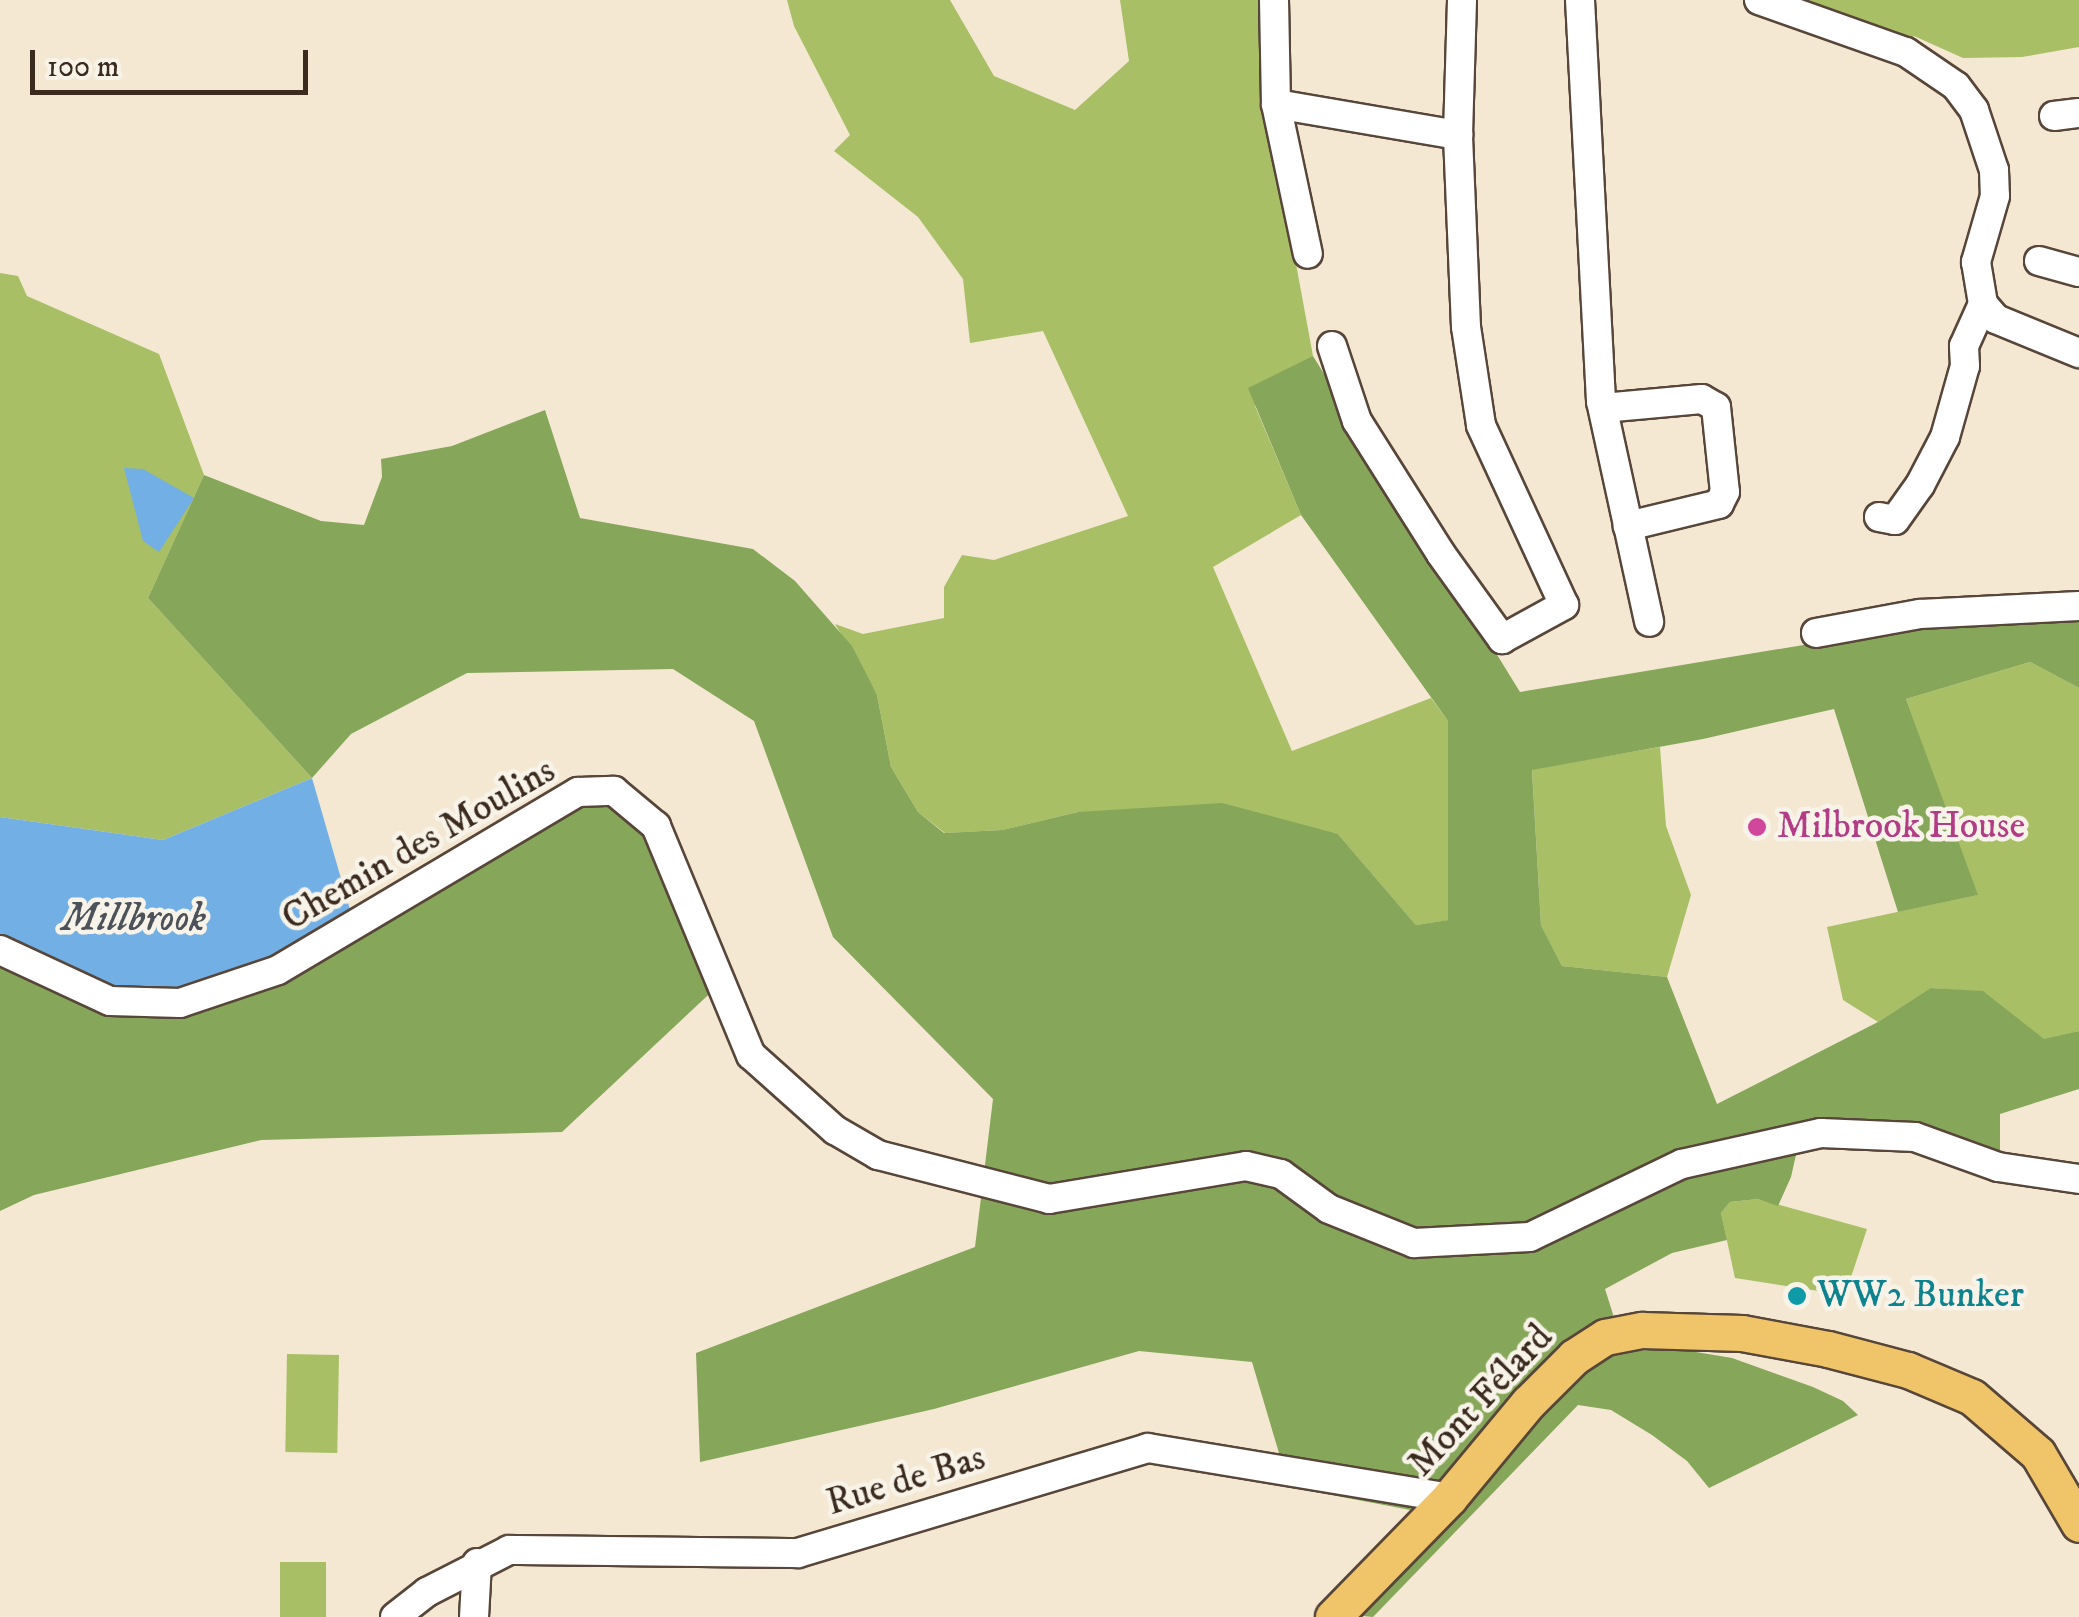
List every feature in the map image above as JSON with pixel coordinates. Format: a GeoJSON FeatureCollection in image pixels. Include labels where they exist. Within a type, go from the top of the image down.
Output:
{"type":"FeatureCollection","features":[{"type":"Feature","properties":{"kind":"main road","name":"Mont Félard"},"geometry":{"type":"LineString","coordinates":[[1333,1617],[1449,1498],[1528,1403],[1574,1357],[1605,1338],[1642,1330],[1710,1330],[1844,1354],[1908,1370],[1972,1397],[2038,1454],[2079,1524]]}},
{"type":"Feature","properties":{"kind":"street"},"geometry":{"type":"LineString","coordinates":[[1274,0],[1276,104],[1308,254]]}},
{"type":"Feature","properties":{"kind":"street"},"geometry":{"type":"LineString","coordinates":[[1332,346],[1358,421],[1502,639],[1564,606],[1481,426],[1466,326],[1458,135],[1462,0]]}},
{"type":"Feature","properties":{"kind":"street"},"geometry":{"type":"LineString","coordinates":[[1580,0],[1589,226],[1602,408],[1649,622]]}},
{"type":"Feature","properties":{"kind":"street"},"geometry":{"type":"LineString","coordinates":[[1761,1],[1906,52],[1956,86],[1974,110],[1994,170],[1996,196],[1976,262],[1983,304],[1996,319],[2079,352]]}},
{"type":"Feature","properties":{"kind":"street"},"geometry":{"type":"LineString","coordinates":[[1276,104],[1458,135]]}},
{"type":"Feature","properties":{"kind":"street"},"geometry":{"type":"LineString","coordinates":[[2040,261],[2079,272]]}},
{"type":"Feature","properties":{"kind":"street"},"geometry":{"type":"LineString","coordinates":[[1878,517],[1895,520],[1920,485],[1945,437],[1965,366],[1964,346],[1983,304]]}},
{"type":"Feature","properties":{"kind":"street"},"geometry":{"type":"LineString","coordinates":[[1602,408],[1702,398],[1716,408],[1725,492],[1720,504],[1628,526]]}},
{"type":"Feature","properties":{"kind":"street"},"geometry":{"type":"LineString","coordinates":[[1816,633],[1920,614],[2079,606]]}},
{"type":"Feature","properties":{"kind":"street","name":"Chemin des Moulins"},"geometry":{"type":"LineString","coordinates":[[0,950],[110,1001],[180,1002],[278,970],[578,792],[614,791],[656,826],[750,1055],[835,1130],[878,1155],[1048,1200],[1246,1166],[1281,1174],[1330,1209],[1414,1242],[1530,1237],[1682,1164],[1821,1133],[1915,1137],[1998,1167],[2079,1179]]}},
{"type":"Feature","properties":{"kind":"street","name":"Rue de Bas"},"geometry":{"type":"LineString","coordinates":[[395,1617],[477,1564],[509,1550],[798,1553],[1148,1448],[1449,1498]]}},
{"type":"Feature","properties":{"kind":"street"},"geometry":{"type":"LineString","coordinates":[[474,1617],[477,1564]]}},
{"type":"Feature","properties":{"kind":"green space"},"geometry":{"type":"Polygon","coordinates":[[[787,0],[950,0],[994,76],[1075,110],[1129,61],[1120,0],[1270,0],[1266,101],[1313,356],[1255,406],[1301,515],[1213,567],[1292,751],[1431,698],[1448,721],[1449,920],[1416,925],[1338,834],[1078,812],[1002,830],[945,833],[918,812],[891,767],[877,695],[835,624],[863,634],[944,618],[944,587],[962,555],[994,560],[1128,516],[1043,331],[970,343],[963,279],[918,217],[834,151],[850,135],[794,26],[787,0]]]}},
{"type":"Feature","properties":{"kind":"green space"},"geometry":{"type":"Polygon","coordinates":[[[1785,0],[2079,0],[2079,47],[2022,57],[1963,58],[1914,36],[1906,46],[1785,0]]]}},
{"type":"Feature","properties":{"kind":"green space"},"geometry":{"type":"Polygon","coordinates":[[[0,273],[18,276],[27,296],[159,354],[204,475],[148,598],[312,778],[163,840],[0,817],[0,273]]]}},
{"type":"Feature","properties":{"kind":"green space"},"geometry":{"type":"Polygon","coordinates":[[[1313,356],[1520,692],[1996,613],[2079,612],[2079,688],[2030,662],[1906,699],[1978,895],[1898,912],[1834,709],[1703,739],[1532,770],[1541,925],[1562,966],[1667,977],[1717,1104],[1878,1022],[1931,988],[1983,991],[2044,1039],[2079,1031],[2079,1089],[2000,1114],[2000,1158],[1965,1148],[1798,1146],[1791,1177],[1778,1206],[1758,1199],[1730,1202],[1721,1213],[1727,1240],[1672,1253],[1605,1289],[1625,1352],[1672,1348],[1732,1358],[1813,1387],[1843,1401],[1858,1415],[1709,1488],[1687,1461],[1652,1435],[1611,1410],[1578,1405],[1373,1617],[1352,1615],[1421,1512],[1289,1487],[1252,1362],[1139,1351],[934,1409],[700,1462],[696,1353],[975,1247],[993,1099],[833,937],[754,721],[673,669],[467,673],[351,734],[312,778],[148,598],[204,475],[321,521],[364,525],[382,477],[381,459],[452,446],[545,410],[580,518],[753,549],[795,581],[852,646],[877,695],[891,767],[918,812],[944,833],[1002,830],[1078,812],[1222,803],[1338,834],[1416,925],[1448,920],[1448,721],[1301,515],[1248,388],[1313,356]]]}},
{"type":"Feature","properties":{"kind":"green space"},"geometry":{"type":"Polygon","coordinates":[[[2030,662],[2079,688],[2079,1031],[2044,1040],[1983,992],[1932,988],[1878,1022],[1843,1000],[1827,927],[1977,895],[1906,699],[2030,662]]]}},
{"type":"Feature","properties":{"kind":"green space"},"geometry":{"type":"Polygon","coordinates":[[[1660,747],[1666,826],[1691,895],[1667,977],[1562,966],[1541,925],[1532,769],[1660,747]]]}},
{"type":"Feature","properties":{"kind":"green space"},"geometry":{"type":"Polygon","coordinates":[[[614,791],[656,826],[721,983],[562,1132],[261,1140],[34,1195],[0,1211],[0,940],[180,1002],[578,792],[614,791]]]}},
{"type":"Feature","properties":{"kind":"green space"},"geometry":{"type":"Polygon","coordinates":[[[1758,1199],[1867,1229],[1845,1295],[1735,1278],[1721,1213],[1730,1202],[1758,1199]]]}},
{"type":"Feature","properties":{"kind":"green space"},"geometry":{"type":"Polygon","coordinates":[[[287,1354],[339,1355],[337,1453],[285,1452],[287,1354]]]}},
{"type":"Feature","properties":{"kind":"green space"},"geometry":{"type":"Polygon","coordinates":[[[280,1562],[326,1562],[326,1617],[280,1617],[280,1562]]]}},
{"type":"Feature","properties":{"kind":"water"},"geometry":{"type":"Polygon","coordinates":[[[124,468],[143,469],[194,498],[159,552],[143,541],[124,468]]]}},
{"type":"Feature","properties":{"kind":"water","name":"Millbrook"},"geometry":{"type":"Polygon","coordinates":[[[312,778],[353,920],[180,1003],[110,1001],[0,940],[0,817],[163,840],[312,778]]]}},
{"type":"Feature","properties":{"kind":"place","name":"Milbrook House"},"geometry":{"type":"Point","coordinates":[1757,827]}},
{"type":"Feature","properties":{"kind":"place","name":"WW2 Bunker"},"geometry":{"type":"Point","coordinates":[1797,1296]}}]}
